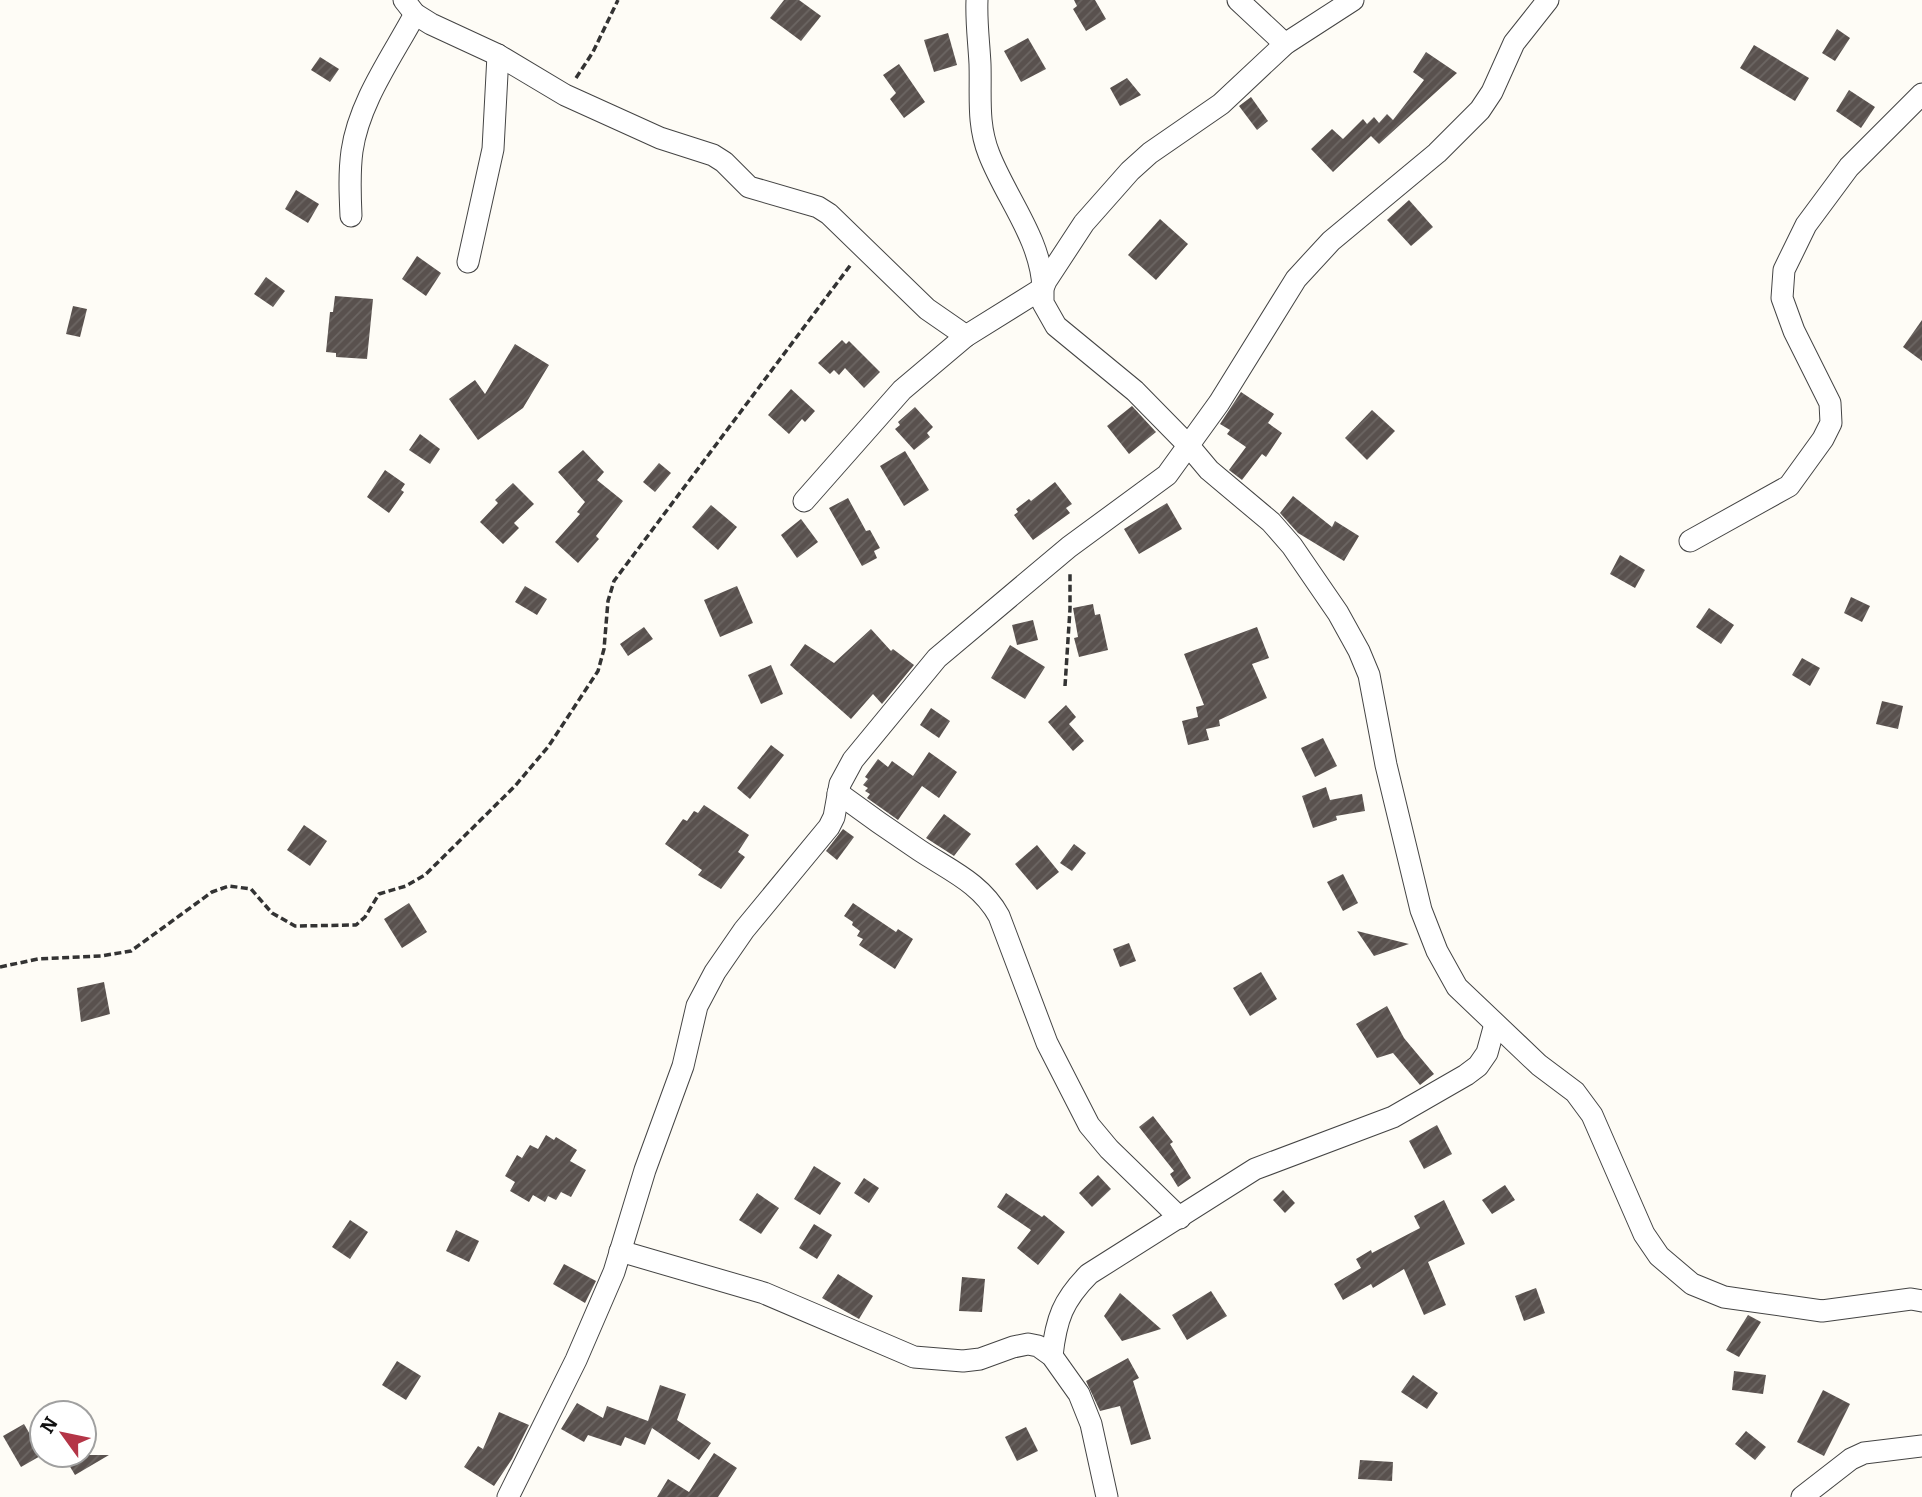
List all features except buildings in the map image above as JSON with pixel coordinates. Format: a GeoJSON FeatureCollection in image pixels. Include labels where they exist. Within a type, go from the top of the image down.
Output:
{"type":"FeatureCollection","features":[{"type":"Feature","properties":{"kind":"street"},"geometry":{"type":"LineString","coordinates":[[977,0],[981,98],[979,121],[989,155],[1024,225],[1042,274],[1045,309],[1056,326],[1135,391],[1209,470],[1271,522],[1292,546],[1338,613],[1369,675],[1386,765],[1421,910],[1437,951],[1457,987],[1539,1065],[1575,1092],[1603,1136],[1644,1234],[1659,1256],[1692,1284],[1724,1297],[1822,1311],[1911,1299],[1922,1301]]}},
{"type":"Feature","properties":{"kind":"street"},"geometry":{"type":"LineString","coordinates":[[1238,0],[1285,44]]}},
{"type":"Feature","properties":{"kind":"street"},"geometry":{"type":"LineString","coordinates":[[804,501],[902,390],[966,336],[1043,288],[1084,223],[1130,170],[1221,104],[1285,44],[1353,0]]}},
{"type":"Feature","properties":{"kind":"street"},"geometry":{"type":"LineString","coordinates":[[508,1497],[581,1349],[614,1272],[645,1170],[683,1066],[698,1006],[715,972],[744,930],[822,837],[834,817],[838,793],[853,760],[937,659],[1069,547],[1167,475],[1219,403],[1296,279],[1331,241],[1437,153],[1480,110],[1492,92],[1514,43],[1548,0]]}},
{"type":"Feature","properties":{"kind":"street"},"geometry":{"type":"LineString","coordinates":[[351,216],[349,178],[358,127],[409,7],[451,35],[498,55],[565,95],[660,138],[713,155],[749,187],[818,207],[864,246],[927,309],[966,336]]}},
{"type":"Feature","properties":{"kind":"street"},"geometry":{"type":"LineString","coordinates":[[468,262],[493,149],[498,55]]}},
{"type":"Feature","properties":{"kind":"street"},"geometry":{"type":"LineString","coordinates":[[1690,541],[1788,486],[1823,439],[1831,423],[1830,403],[1794,331],[1782,298],[1784,270],[1806,225],[1849,167],[1922,94]]}},
{"type":"Feature","properties":{"kind":"street"},"geometry":{"type":"LineString","coordinates":[[838,793],[920,851],[968,880],[992,902],[1047,1043],[1089,1125],[1109,1149],[1180,1217]]}},
{"type":"Feature","properties":{"kind":"street"},"geometry":{"type":"LineString","coordinates":[[1052,1356],[1058,1318],[1076,1288],[1089,1274],[1255,1169],[1393,1116],[1466,1075],[1478,1066],[1487,1053],[1495,1024]]}},
{"type":"Feature","properties":{"kind":"street"},"geometry":{"type":"LineString","coordinates":[[620,1251],[764,1293],[914,1357],[963,1361],[980,1359],[1013,1347],[1028,1344],[1038,1346],[1052,1356],[1079,1394],[1091,1424],[1107,1497]]}},
{"type":"Feature","properties":{"kind":"street"},"geometry":{"type":"LineString","coordinates":[[1802,1497],[1851,1459],[1864,1453],[1922,1446]]}},
{"type":"Feature","properties":{"kind":"path"},"geometry":{"type":"LineString","coordinates":[[565,95],[593,52],[618,0]]}},
{"type":"Feature","properties":{"kind":"path"},"geometry":{"type":"LineString","coordinates":[[0,967],[38,959],[102,957],[131,951],[212,892],[229,886],[251,889],[272,913],[295,926],[356,925],[365,917],[379,894],[406,886],[425,875],[515,786],[548,747],[598,671],[604,649],[608,601],[614,581],[864,246]]}},
{"type":"Feature","properties":{"kind":"path"},"geometry":{"type":"LineString","coordinates":[[1065,686],[1070,609],[1069,547]]}}]}
